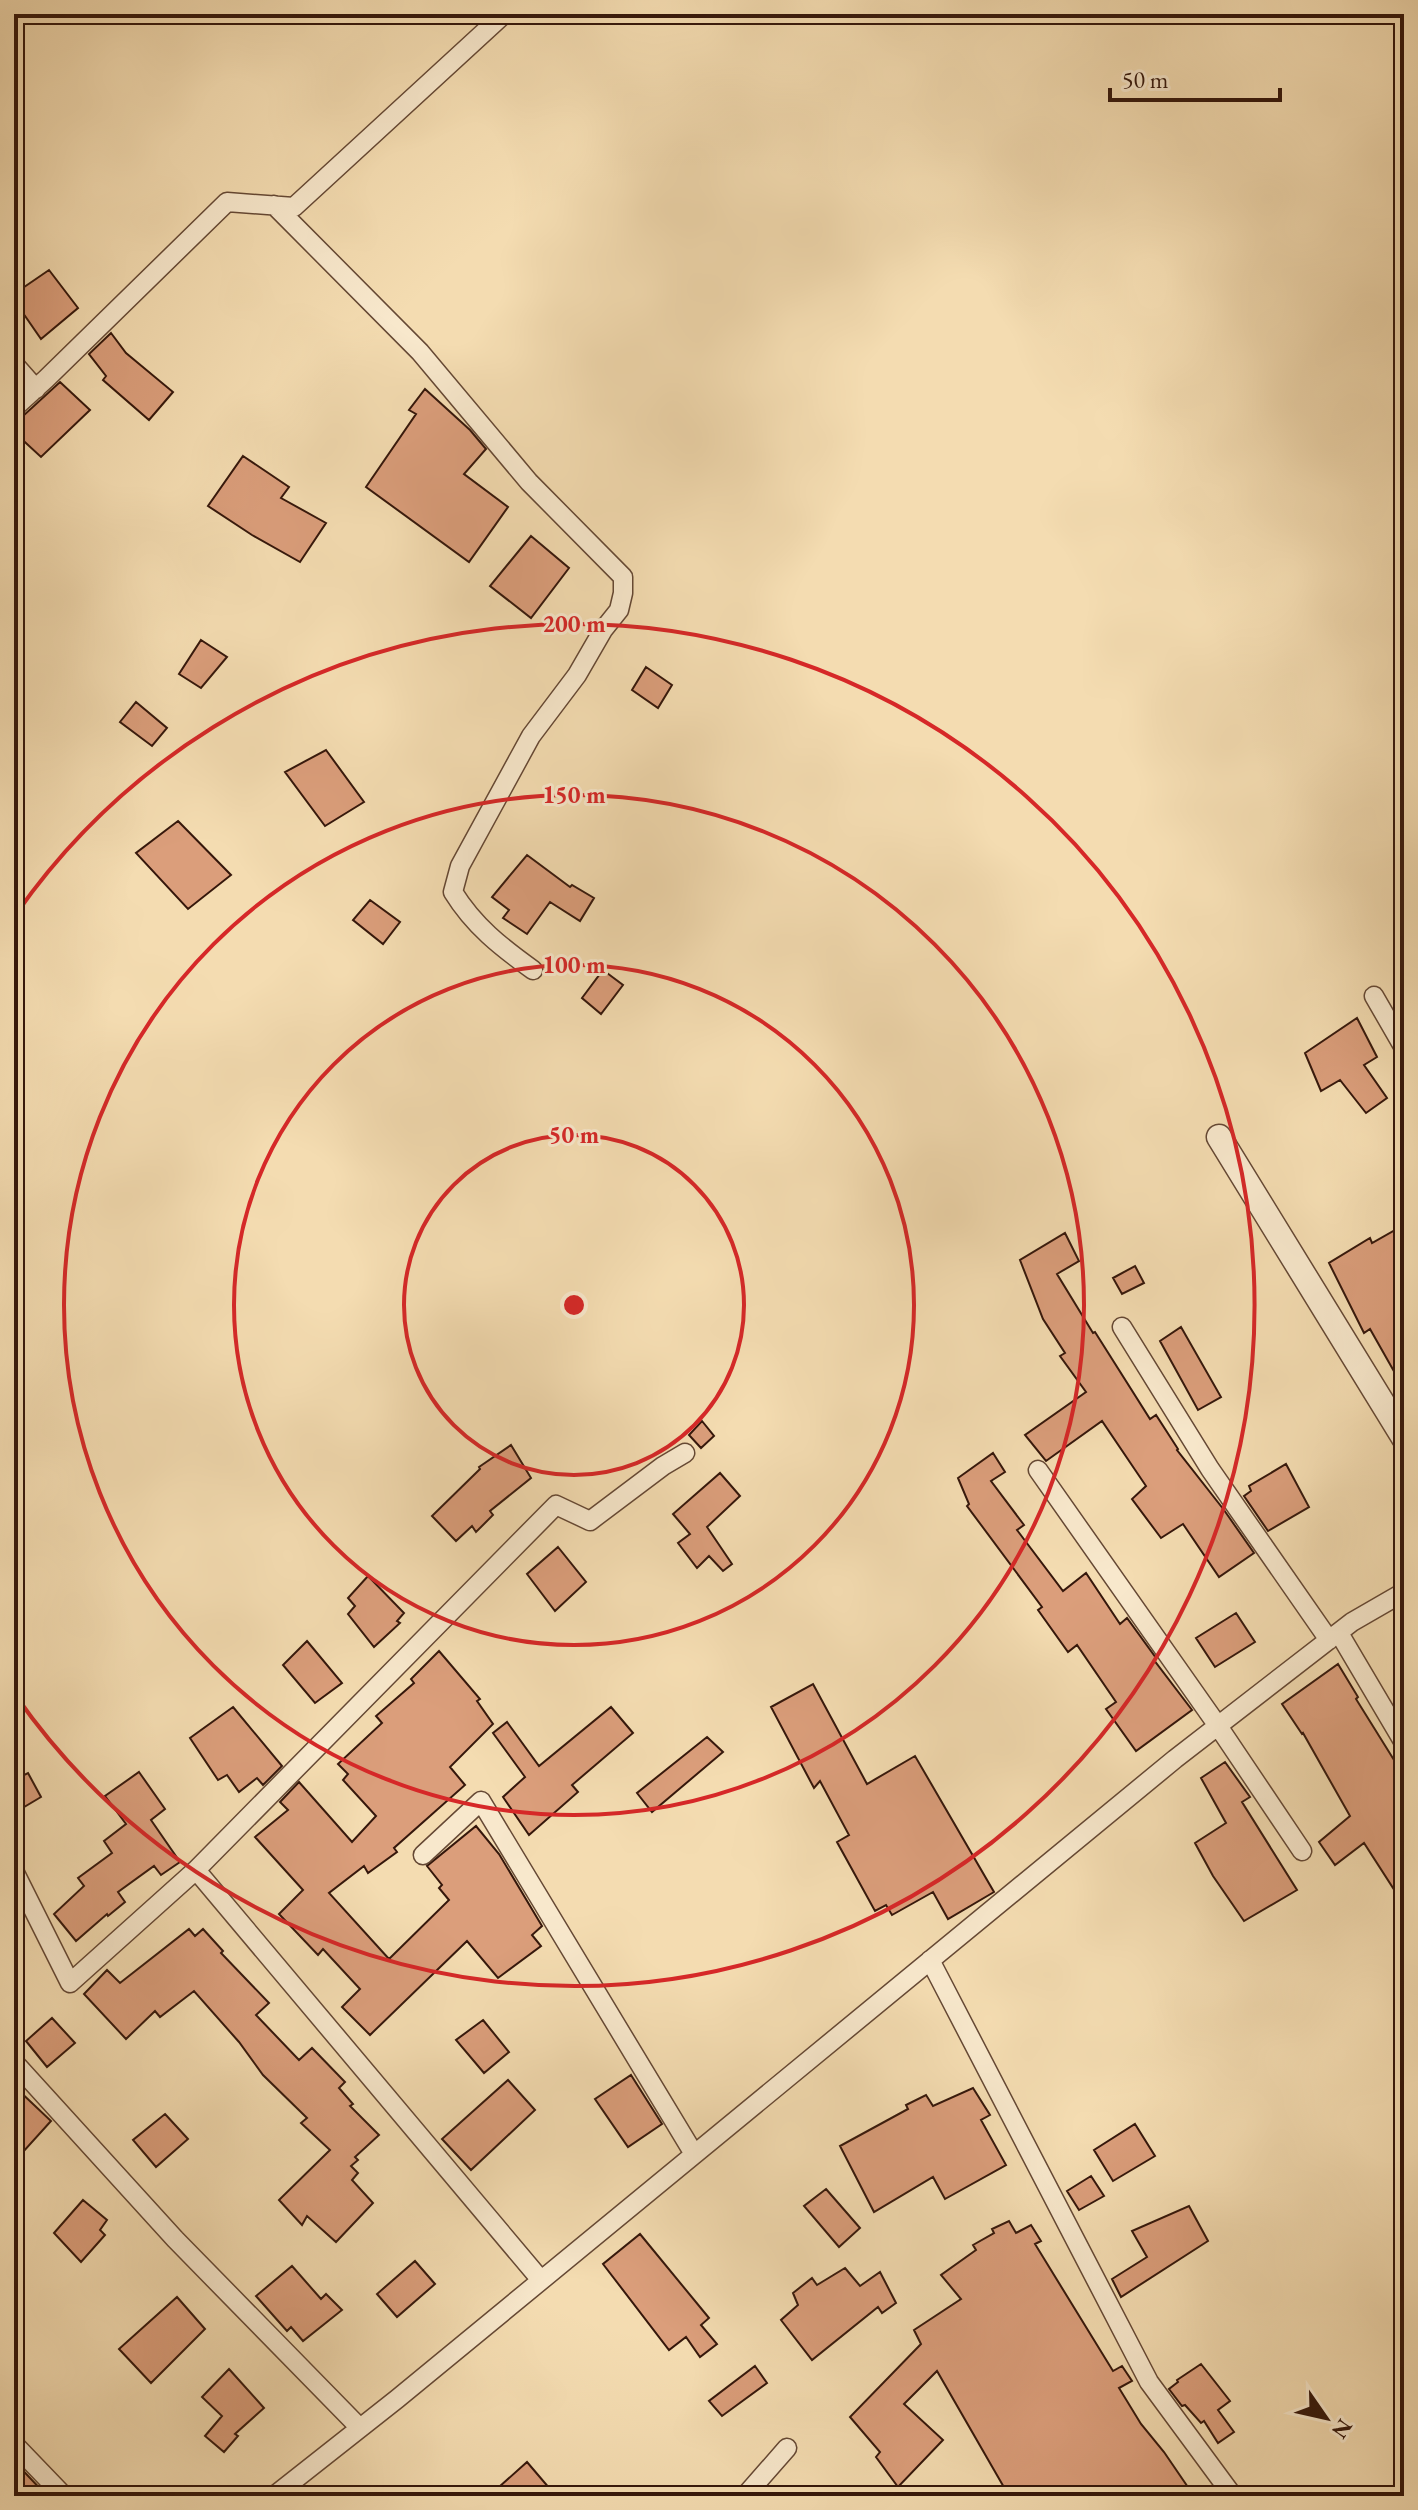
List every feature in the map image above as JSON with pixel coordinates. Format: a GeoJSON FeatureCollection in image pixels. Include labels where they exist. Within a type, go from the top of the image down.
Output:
{"type":"FeatureCollection","features":[{"type":"Feature","properties":{"kind":"street"},"geometry":{"type":"LineString","coordinates":[[14,408],[227,202],[294,207],[504,14]]}},
{"type":"Feature","properties":{"kind":"street"},"geometry":{"type":"LineString","coordinates":[[274,205],[420,352],[529,482],[623,577],[619,610],[603,630],[577,675],[531,736],[460,866],[453,892],[464,910],[489,937],[533,970]]}},
{"type":"Feature","properties":{"kind":"street"},"geometry":{"type":"LineString","coordinates":[[14,364],[36,389]]}},
{"type":"Feature","properties":{"kind":"street"},"geometry":{"type":"LineString","coordinates":[[1374,996],[1404,1048]]}},
{"type":"Feature","properties":{"kind":"street"},"geometry":{"type":"LineString","coordinates":[[1219,1137],[1404,1438]]}},
{"type":"Feature","properties":{"kind":"street"},"geometry":{"type":"LineString","coordinates":[[1122,1327],[1210,1469],[1334,1636],[1404,1743]]}},
{"type":"Feature","properties":{"kind":"street"},"geometry":{"type":"LineString","coordinates":[[14,1871],[70,1983],[196,1870],[556,1505],[590,1521],[685,1453]]}},
{"type":"Feature","properties":{"kind":"street"},"geometry":{"type":"LineString","coordinates":[[1038,1470],[1302,1851]]}},
{"type":"Feature","properties":{"kind":"street"},"geometry":{"type":"LineString","coordinates":[[274,2496],[1218,1726],[1334,1636],[1404,1592]]}},
{"type":"Feature","properties":{"kind":"street"},"geometry":{"type":"LineString","coordinates":[[423,1855],[481,1801],[694,2154]]}},
{"type":"Feature","properties":{"kind":"street"},"geometry":{"type":"LineString","coordinates":[[196,1870],[540,2279]]}},
{"type":"Feature","properties":{"kind":"street"},"geometry":{"type":"LineString","coordinates":[[930,1960],[1149,2382],[1233,2496]]}},
{"type":"Feature","properties":{"kind":"street"},"geometry":{"type":"LineString","coordinates":[[14,2062],[175,2239],[360,2428]]}},
{"type":"Feature","properties":{"kind":"street"},"geometry":{"type":"LineString","coordinates":[[14,2444],[64,2496]]}},
{"type":"Feature","properties":{"kind":"street"},"geometry":{"type":"LineString","coordinates":[[745,2496],[787,2448]]}},
{"type":"Feature","properties":{"kind":"building"},"geometry":{"type":"Polygon","coordinates":[[[49,270],[78,308],[41,339],[14,300],[14,294],[49,270]]]}},
{"type":"Feature","properties":{"kind":"building"},"geometry":{"type":"Polygon","coordinates":[[[111,333],[126,353],[173,392],[149,420],[103,380],[106,376],[89,354],[111,333]]]}},
{"type":"Feature","properties":{"kind":"building"},"geometry":{"type":"Polygon","coordinates":[[[60,382],[90,410],[41,457],[14,432],[14,421],[60,382]]]}},
{"type":"Feature","properties":{"kind":"building"},"geometry":{"type":"Polygon","coordinates":[[[425,389],[486,449],[464,474],[508,507],[469,562],[366,487],[416,414],[409,410],[425,389]]]}},
{"type":"Feature","properties":{"kind":"building"},"geometry":{"type":"Polygon","coordinates":[[[243,456],[289,487],[281,498],[326,523],[300,562],[208,506],[243,456]]]}},
{"type":"Feature","properties":{"kind":"building"},"geometry":{"type":"Polygon","coordinates":[[[531,536],[569,568],[531,618],[490,586],[531,536]]]}},
{"type":"Feature","properties":{"kind":"building"},"geometry":{"type":"Polygon","coordinates":[[[201,640],[227,657],[201,688],[179,674],[201,640]]]}},
{"type":"Feature","properties":{"kind":"building"},"geometry":{"type":"Polygon","coordinates":[[[646,667],[672,685],[658,708],[632,690],[646,667]]]}},
{"type":"Feature","properties":{"kind":"building"},"geometry":{"type":"Polygon","coordinates":[[[136,702],[167,728],[152,746],[120,722],[136,702]]]}},
{"type":"Feature","properties":{"kind":"building"},"geometry":{"type":"Polygon","coordinates":[[[326,750],[364,802],[325,826],[285,772],[326,750]]]}},
{"type":"Feature","properties":{"kind":"building"},"geometry":{"type":"Polygon","coordinates":[[[178,821],[231,875],[188,909],[136,853],[178,821]]]}},
{"type":"Feature","properties":{"kind":"building"},"geometry":{"type":"Polygon","coordinates":[[[527,855],[570,887],[572,885],[594,898],[580,921],[550,902],[527,934],[503,918],[509,910],[492,897],[527,855]]]}},
{"type":"Feature","properties":{"kind":"building"},"geometry":{"type":"Polygon","coordinates":[[[370,900],[400,922],[383,944],[353,920],[370,900]]]}},
{"type":"Feature","properties":{"kind":"building"},"geometry":{"type":"Polygon","coordinates":[[[603,970],[623,985],[601,1014],[582,998],[603,970]]]}},
{"type":"Feature","properties":{"kind":"building"},"geometry":{"type":"Polygon","coordinates":[[[1357,1018],[1377,1057],[1364,1065],[1387,1098],[1366,1113],[1340,1080],[1321,1091],[1305,1053],[1357,1018]]]}},
{"type":"Feature","properties":{"kind":"building"},"geometry":{"type":"Polygon","coordinates":[[[1404,1225],[1404,1389],[1370,1329],[1364,1333],[1329,1263],[1370,1238],[1372,1243],[1404,1225]]]}},
{"type":"Feature","properties":{"kind":"building"},"geometry":{"type":"Polygon","coordinates":[[[1065,1233],[1079,1261],[1057,1274],[1150,1419],[1156,1415],[1177,1450],[1254,1553],[1219,1577],[1183,1524],[1161,1538],[1132,1499],[1146,1486],[1102,1421],[1046,1461],[1025,1435],[1086,1392],[1060,1356],[1065,1353],[1043,1319],[1020,1260],[1065,1233]]]}},
{"type":"Feature","properties":{"kind":"building"},"geometry":{"type":"Polygon","coordinates":[[[1135,1266],[1144,1283],[1122,1294],[1113,1278],[1135,1266]]]}},
{"type":"Feature","properties":{"kind":"building"},"geometry":{"type":"Polygon","coordinates":[[[1181,1327],[1221,1397],[1198,1410],[1160,1341],[1181,1327]]]}},
{"type":"Feature","properties":{"kind":"building"},"geometry":{"type":"Polygon","coordinates":[[[702,1421],[714,1436],[701,1448],[689,1435],[702,1421]]]}},
{"type":"Feature","properties":{"kind":"building"},"geometry":{"type":"Polygon","coordinates":[[[511,1445],[531,1478],[490,1511],[493,1515],[476,1532],[472,1526],[456,1541],[432,1516],[479,1467],[511,1445]]]}},
{"type":"Feature","properties":{"kind":"building"},"geometry":{"type":"Polygon","coordinates":[[[993,1453],[1005,1472],[991,1481],[1024,1525],[1017,1530],[1063,1591],[1086,1573],[1120,1624],[1127,1618],[1192,1710],[1136,1751],[1106,1709],[1116,1702],[1077,1645],[1068,1652],[1038,1610],[1042,1607],[967,1506],[969,1504],[958,1478],[993,1453]]]}},
{"type":"Feature","properties":{"kind":"building"},"geometry":{"type":"Polygon","coordinates":[[[1286,1464],[1309,1507],[1268,1531],[1244,1496],[1251,1491],[1249,1486],[1286,1464]]]}},
{"type":"Feature","properties":{"kind":"building"},"geometry":{"type":"Polygon","coordinates":[[[720,1473],[740,1496],[707,1527],[732,1564],[723,1571],[709,1556],[697,1568],[678,1543],[690,1534],[673,1514],[720,1473]]]}},
{"type":"Feature","properties":{"kind":"building"},"geometry":{"type":"Polygon","coordinates":[[[558,1547],[586,1582],[555,1611],[527,1574],[558,1547]]]}},
{"type":"Feature","properties":{"kind":"building"},"geometry":{"type":"Polygon","coordinates":[[[368,1576],[404,1613],[397,1621],[400,1623],[374,1647],[348,1614],[355,1606],[348,1598],[368,1576]]]}},
{"type":"Feature","properties":{"kind":"building"},"geometry":{"type":"Polygon","coordinates":[[[1236,1613],[1255,1642],[1215,1667],[1196,1638],[1236,1613]]]}},
{"type":"Feature","properties":{"kind":"building"},"geometry":{"type":"Polygon","coordinates":[[[307,1641],[342,1683],[315,1703],[283,1665],[307,1641]]]}},
{"type":"Feature","properties":{"kind":"building"},"geometry":{"type":"Polygon","coordinates":[[[439,1651],[480,1699],[477,1701],[493,1724],[450,1767],[465,1785],[394,1848],[397,1852],[368,1873],[364,1866],[329,1893],[389,1959],[449,1900],[427,1866],[476,1826],[499,1854],[542,1926],[532,1935],[541,1946],[498,1978],[467,1941],[370,2035],[342,2007],[360,1989],[323,1949],[318,1955],[279,1914],[303,1890],[255,1837],[288,1810],[280,1802],[299,1782],[352,1842],[376,1816],[343,1780],[348,1774],[338,1764],[382,1723],[376,1716],[414,1683],[411,1679],[439,1651]]]}},
{"type":"Feature","properties":{"kind":"building"},"geometry":{"type":"Polygon","coordinates":[[[1338,1664],[1404,1776],[1404,1905],[1364,1843],[1335,1865],[1319,1842],[1350,1816],[1303,1733],[1282,1704],[1338,1664]]]}},
{"type":"Feature","properties":{"kind":"building"},"geometry":{"type":"Polygon","coordinates":[[[813,1684],[867,1784],[915,1756],[994,1892],[948,1919],[933,1892],[892,1915],[886,1905],[875,1911],[837,1842],[849,1835],[820,1781],[814,1788],[771,1707],[813,1684]]]}},
{"type":"Feature","properties":{"kind":"building"},"geometry":{"type":"Polygon","coordinates":[[[233,1707],[282,1766],[263,1785],[257,1778],[239,1792],[227,1775],[218,1780],[190,1738],[233,1707]]]}},
{"type":"Feature","properties":{"kind":"building"},"geometry":{"type":"Polygon","coordinates":[[[611,1707],[633,1733],[572,1785],[578,1792],[529,1835],[503,1797],[525,1777],[493,1733],[507,1722],[539,1766],[611,1707]]]}},
{"type":"Feature","properties":{"kind":"building"},"geometry":{"type":"Polygon","coordinates":[[[707,1737],[723,1752],[652,1812],[637,1793],[707,1737]]]}},
{"type":"Feature","properties":{"kind":"building"},"geometry":{"type":"Polygon","coordinates":[[[1225,1762],[1250,1797],[1242,1802],[1297,1890],[1244,1921],[1195,1843],[1226,1823],[1201,1778],[1225,1762]]]}},
{"type":"Feature","properties":{"kind":"building"},"geometry":{"type":"Polygon","coordinates":[[[139,1772],[165,1809],[151,1820],[180,1862],[161,1875],[154,1866],[118,1892],[125,1902],[76,1941],[54,1914],[84,1886],[78,1878],[112,1853],[104,1841],[126,1824],[105,1796],[139,1772]]]}},
{"type":"Feature","properties":{"kind":"building"},"geometry":{"type":"Polygon","coordinates":[[[28,1773],[41,1797],[14,1813],[14,1780],[28,1773]]]}},
{"type":"Feature","properties":{"kind":"building"},"geometry":{"type":"Polygon","coordinates":[[[189,1929],[195,1936],[203,1929],[223,1951],[221,1953],[269,2003],[256,2015],[299,2060],[312,2048],[345,2082],[339,2088],[353,2104],[350,2106],[379,2135],[355,2157],[358,2160],[351,2166],[358,2173],[352,2180],[373,2203],[336,2242],[307,2216],[302,2225],[279,2200],[330,2150],[301,2123],[307,2118],[263,2075],[239,2042],[194,1991],[160,2017],[155,2011],[126,2039],[84,1994],[107,1970],[120,1983],[189,1929]]]}},
{"type":"Feature","properties":{"kind":"building"},"geometry":{"type":"Polygon","coordinates":[[[52,2018],[75,2043],[47,2067],[26,2041],[52,2018]]]}},
{"type":"Feature","properties":{"kind":"building"},"geometry":{"type":"Polygon","coordinates":[[[483,2020],[509,2052],[484,2073],[456,2040],[483,2020]]]}},
{"type":"Feature","properties":{"kind":"building"},"geometry":{"type":"Polygon","coordinates":[[[631,2075],[662,2124],[628,2147],[595,2099],[631,2075]]]}},
{"type":"Feature","properties":{"kind":"building"},"geometry":{"type":"Polygon","coordinates":[[[508,2080],[535,2110],[471,2170],[442,2139],[508,2080]]]}},
{"type":"Feature","properties":{"kind":"building"},"geometry":{"type":"Polygon","coordinates":[[[14,2086],[51,2121],[14,2162],[14,2086]]]}},
{"type":"Feature","properties":{"kind":"building"},"geometry":{"type":"Polygon","coordinates":[[[973,2088],[990,2115],[981,2120],[1006,2165],[945,2199],[933,2177],[874,2212],[840,2146],[908,2109],[906,2105],[926,2095],[933,2106],[973,2088]]]}},
{"type":"Feature","properties":{"kind":"building"},"geometry":{"type":"Polygon","coordinates":[[[165,2114],[188,2139],[156,2167],[133,2140],[165,2114]]]}},
{"type":"Feature","properties":{"kind":"building"},"geometry":{"type":"Polygon","coordinates":[[[1135,2124],[1155,2156],[1113,2181],[1094,2150],[1135,2124]]]}},
{"type":"Feature","properties":{"kind":"building"},"geometry":{"type":"Polygon","coordinates":[[[1091,2176],[1104,2196],[1079,2210],[1067,2191],[1091,2176]]]}},
{"type":"Feature","properties":{"kind":"building"},"geometry":{"type":"Polygon","coordinates":[[[826,2189],[860,2228],[839,2247],[804,2206],[826,2189]]]}},
{"type":"Feature","properties":{"kind":"building"},"geometry":{"type":"Polygon","coordinates":[[[83,2200],[107,2220],[100,2230],[105,2235],[81,2262],[54,2233],[83,2200]]]}},
{"type":"Feature","properties":{"kind":"building"},"geometry":{"type":"Polygon","coordinates":[[[1189,2206],[1208,2241],[1121,2297],[1112,2279],[1147,2257],[1132,2231],[1189,2206]]]}},
{"type":"Feature","properties":{"kind":"building"},"geometry":{"type":"Polygon","coordinates":[[[1009,2221],[1016,2233],[1031,2225],[1041,2241],[1035,2244],[1113,2371],[1122,2366],[1132,2381],[1119,2388],[1141,2424],[1194,2496],[1009,2496],[937,2371],[904,2404],[943,2440],[898,2487],[876,2457],[880,2452],[850,2417],[921,2344],[914,2330],[961,2299],[941,2275],[976,2250],[973,2245],[994,2233],[992,2229],[1009,2221]]]}},
{"type":"Feature","properties":{"kind":"building"},"geometry":{"type":"Polygon","coordinates":[[[640,2234],[709,2318],[701,2325],[717,2344],[700,2357],[686,2337],[669,2350],[603,2264],[640,2234]]]}},
{"type":"Feature","properties":{"kind":"building"},"geometry":{"type":"Polygon","coordinates":[[[415,2261],[435,2284],[397,2317],[377,2294],[415,2261]]]}},
{"type":"Feature","properties":{"kind":"building"},"geometry":{"type":"Polygon","coordinates":[[[292,2266],[321,2299],[326,2294],[342,2310],[303,2341],[291,2327],[287,2331],[256,2296],[292,2266]]]}},
{"type":"Feature","properties":{"kind":"building"},"geometry":{"type":"Polygon","coordinates":[[[845,2268],[860,2286],[880,2272],[896,2303],[882,2313],[878,2307],[812,2360],[781,2320],[798,2305],[793,2293],[812,2278],[817,2285],[845,2268]]]}},
{"type":"Feature","properties":{"kind":"building"},"geometry":{"type":"Polygon","coordinates":[[[177,2297],[205,2329],[151,2383],[119,2349],[177,2297]]]}},
{"type":"Feature","properties":{"kind":"building"},"geometry":{"type":"Polygon","coordinates":[[[1201,2364],[1230,2401],[1218,2410],[1234,2432],[1218,2443],[1204,2421],[1201,2423],[1185,2405],[1182,2406],[1169,2389],[1201,2364]]]}},
{"type":"Feature","properties":{"kind":"building"},"geometry":{"type":"Polygon","coordinates":[[[755,2366],[767,2383],[722,2416],[709,2401],[755,2366]]]}},
{"type":"Feature","properties":{"kind":"building"},"geometry":{"type":"Polygon","coordinates":[[[229,2369],[264,2408],[235,2434],[238,2436],[224,2452],[205,2436],[222,2416],[202,2397],[229,2369]]]}},
{"type":"Feature","properties":{"kind":"building"},"geometry":{"type":"Polygon","coordinates":[[[14,2461],[47,2496],[14,2496],[14,2461]]]}},
{"type":"Feature","properties":{"kind":"building"},"geometry":{"type":"Polygon","coordinates":[[[527,2462],[556,2496],[489,2496],[527,2462]]]}}]}
